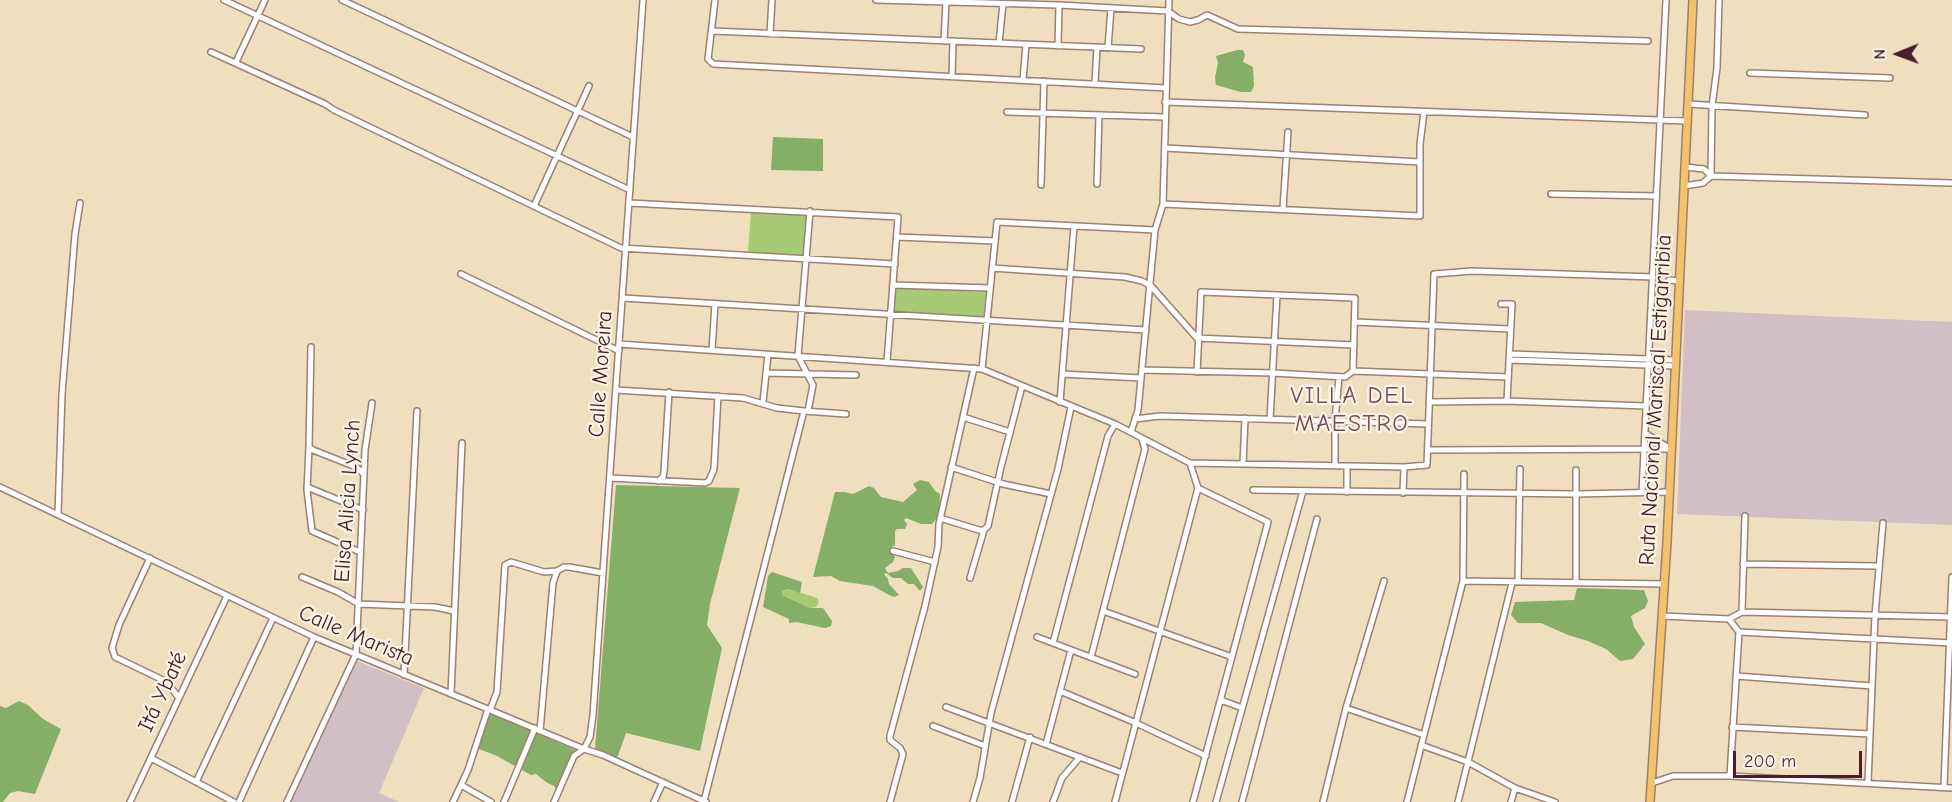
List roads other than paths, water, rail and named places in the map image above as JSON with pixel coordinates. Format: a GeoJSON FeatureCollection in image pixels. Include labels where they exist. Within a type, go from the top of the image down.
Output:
{"type":"FeatureCollection","features":[{"type":"Feature","properties":{"kind":"main road","name":"Ruta Nacional Mariscal Estigarribia"},"geometry":{"type":"LineString","coordinates":[[1650,802],[1670,492],[1670,449],[1693,0]]}},
{"type":"Feature","properties":{"kind":"street"},"geometry":{"type":"LineString","coordinates":[[224,0],[630,190]]}},
{"type":"Feature","properties":{"kind":"street"},"geometry":{"type":"LineString","coordinates":[[236,62],[265,0]]}},
{"type":"Feature","properties":{"kind":"street"},"geometry":{"type":"LineString","coordinates":[[342,0],[633,137]]}},
{"type":"Feature","properties":{"kind":"street","name":"Calle Moreira"},"geometry":{"type":"LineString","coordinates":[[584,749],[590,737],[593,715],[643,0]]}},
{"type":"Feature","properties":{"kind":"street"},"geometry":{"type":"LineString","coordinates":[[715,0],[708,59],[713,64],[1166,88]]}},
{"type":"Feature","properties":{"kind":"street"},"geometry":{"type":"LineString","coordinates":[[770,34],[772,0]]}},
{"type":"Feature","properties":{"kind":"street"},"geometry":{"type":"LineString","coordinates":[[876,0],[1059,5],[1168,11],[1179,19],[1190,22],[1207,15],[1238,29],[1648,41]]}},
{"type":"Feature","properties":{"kind":"street"},"geometry":{"type":"LineString","coordinates":[[1131,432],[1138,410],[1155,230],[1163,204],[1169,0]]}},
{"type":"Feature","properties":{"kind":"street"},"geometry":{"type":"LineString","coordinates":[[1642,492],[1666,0]]}},
{"type":"Feature","properties":{"kind":"street"},"geometry":{"type":"LineString","coordinates":[[1711,176],[1712,106],[1717,68],[1719,0]]}},
{"type":"Feature","properties":{"kind":"street"},"geometry":{"type":"LineString","coordinates":[[944,41],[946,2]]}},
{"type":"Feature","properties":{"kind":"street"},"geometry":{"type":"LineString","coordinates":[[999,43],[1003,4]]}},
{"type":"Feature","properties":{"kind":"street"},"geometry":{"type":"LineString","coordinates":[[1058,46],[1059,5]]}},
{"type":"Feature","properties":{"kind":"street"},"geometry":{"type":"LineString","coordinates":[[1108,48],[1111,8]]}},
{"type":"Feature","properties":{"kind":"street"},"geometry":{"type":"LineString","coordinates":[[712,31],[1141,49]]}},
{"type":"Feature","properties":{"kind":"street"},"geometry":{"type":"LineString","coordinates":[[952,76],[953,41]]}},
{"type":"Feature","properties":{"kind":"street"},"geometry":{"type":"LineString","coordinates":[[1023,80],[1026,44]]}},
{"type":"Feature","properties":{"kind":"street"},"geometry":{"type":"LineString","coordinates":[[1095,83],[1096,47]]}},
{"type":"Feature","properties":{"kind":"street"},"geometry":{"type":"LineString","coordinates":[[212,52],[626,249],[895,264]]}},
{"type":"Feature","properties":{"kind":"street"},"geometry":{"type":"LineString","coordinates":[[1750,73],[1890,78]]}},
{"type":"Feature","properties":{"kind":"street"},"geometry":{"type":"LineString","coordinates":[[1041,185],[1044,81]]}},
{"type":"Feature","properties":{"kind":"street"},"geometry":{"type":"LineString","coordinates":[[534,206],[589,86]]}},
{"type":"Feature","properties":{"kind":"street"},"geometry":{"type":"LineString","coordinates":[[1165,102],[1687,121]]}},
{"type":"Feature","properties":{"kind":"street"},"geometry":{"type":"LineString","coordinates":[[1688,104],[1865,115]]}},
{"type":"Feature","properties":{"kind":"street"},"geometry":{"type":"LineString","coordinates":[[1007,112],[1164,117]]}},
{"type":"Feature","properties":{"kind":"street"},"geometry":{"type":"LineString","coordinates":[[1163,204],[1420,216],[1420,162],[1425,112]]}},
{"type":"Feature","properties":{"kind":"street"},"geometry":{"type":"LineString","coordinates":[[1097,184],[1099,116]]}},
{"type":"Feature","properties":{"kind":"street"},"geometry":{"type":"LineString","coordinates":[[1283,209],[1288,132]]}},
{"type":"Feature","properties":{"kind":"street"},"geometry":{"type":"LineString","coordinates":[[1165,148],[1420,162]]}},
{"type":"Feature","properties":{"kind":"street"},"geometry":{"type":"LineString","coordinates":[[1685,167],[1704,169],[1711,176]]}},
{"type":"Feature","properties":{"kind":"street"},"geometry":{"type":"LineString","coordinates":[[1684,186],[1703,183],[1711,176],[1952,183]]}},
{"type":"Feature","properties":{"kind":"street"},"geometry":{"type":"LineString","coordinates":[[1551,194],[1656,196]]}},
{"type":"Feature","properties":{"kind":"street"},"geometry":{"type":"LineString","coordinates":[[58,514],[62,394],[75,234],[80,203]]}},
{"type":"Feature","properties":{"kind":"street"},"geometry":{"type":"LineString","coordinates":[[629,203],[898,217],[887,362]]}},
{"type":"Feature","properties":{"kind":"street"},"geometry":{"type":"LineString","coordinates":[[705,802],[813,385],[798,356],[810,211]]}},
{"type":"Feature","properties":{"kind":"street"},"geometry":{"type":"LineString","coordinates":[[982,369],[997,222],[1155,230]]}},
{"type":"Feature","properties":{"kind":"street"},"geometry":{"type":"LineString","coordinates":[[1060,402],[1074,226]]}},
{"type":"Feature","properties":{"kind":"street"},"geometry":{"type":"LineString","coordinates":[[897,237],[995,241]]}},
{"type":"Feature","properties":{"kind":"street"},"geometry":{"type":"LineString","coordinates":[[992,268],[1125,277],[1151,286],[1197,338],[1354,345]]}},
{"type":"Feature","properties":{"kind":"street"},"geometry":{"type":"LineString","coordinates":[[620,344],[982,369],[1115,424],[1190,463],[1404,467],[1427,465],[1434,274],[1472,271],[1653,278]]}},
{"type":"Feature","properties":{"kind":"street"},"geometry":{"type":"LineString","coordinates":[[461,274],[619,351]]}},
{"type":"Feature","properties":{"kind":"street"},"geometry":{"type":"LineString","coordinates":[[1669,280],[1679,281]]}},
{"type":"Feature","properties":{"kind":"street"},"geometry":{"type":"LineString","coordinates":[[893,285],[990,288]]}},
{"type":"Feature","properties":{"kind":"street"},"geometry":{"type":"LineString","coordinates":[[1197,372],[1201,292],[1355,298],[1353,371]]}},
{"type":"Feature","properties":{"kind":"street"},"geometry":{"type":"LineString","coordinates":[[1270,419],[1277,295]]}},
{"type":"Feature","properties":{"kind":"street"},"geometry":{"type":"LineString","coordinates":[[623,298],[1146,330]]}},
{"type":"Feature","properties":{"kind":"street"},"geometry":{"type":"LineString","coordinates":[[712,350],[715,304]]}},
{"type":"Feature","properties":{"kind":"street"},"geometry":{"type":"LineString","coordinates":[[1501,304],[1512,304],[1507,401]]}},
{"type":"Feature","properties":{"kind":"street"},"geometry":{"type":"LineString","coordinates":[[1355,322],[1510,329]]}},
{"type":"Feature","properties":{"kind":"street"},"geometry":{"type":"LineString","coordinates":[[311,347],[307,487],[312,531],[360,552]]}},
{"type":"Feature","properties":{"kind":"street"},"geometry":{"type":"LineString","coordinates":[[763,402],[768,355]]}},
{"type":"Feature","properties":{"kind":"street"},"geometry":{"type":"LineString","coordinates":[[1511,357],[1675,363]]}},
{"type":"Feature","properties":{"kind":"street"},"geometry":{"type":"LineString","coordinates":[[890,802],[903,754],[900,748],[890,740],[890,736],[935,562],[940,518],[974,368]]}},
{"type":"Feature","properties":{"kind":"street"},"geometry":{"type":"LineString","coordinates":[[1142,370],[1339,377],[1345,377],[1353,371],[1508,377]]}},
{"type":"Feature","properties":{"kind":"street"},"geometry":{"type":"LineString","coordinates":[[766,373],[856,375]]}},
{"type":"Feature","properties":{"kind":"street"},"geometry":{"type":"LineString","coordinates":[[1062,374],[1141,378]]}},
{"type":"Feature","properties":{"kind":"street"},"geometry":{"type":"LineString","coordinates":[[1335,465],[1335,420],[1339,377]]}},
{"type":"Feature","properties":{"kind":"street"},"geometry":{"type":"LineString","coordinates":[[970,578],[984,530],[988,526],[1022,386]]}},
{"type":"Feature","properties":{"kind":"street"},"geometry":{"type":"LineString","coordinates":[[616,390],[718,396],[763,402],[777,408],[846,414]]}},
{"type":"Feature","properties":{"kind":"street"},"geometry":{"type":"LineString","coordinates":[[658,481],[663,477],[664,472],[669,392]]}},
{"type":"Feature","properties":{"kind":"street"},"geometry":{"type":"LineString","coordinates":[[611,478],[705,483],[709,481],[714,469],[718,396]]}},
{"type":"Feature","properties":{"kind":"street"},"geometry":{"type":"LineString","coordinates":[[1430,402],[1507,401],[1646,406]]}},
{"type":"Feature","properties":{"kind":"street","name":"Elisa Alicia Lynch"},"geometry":{"type":"LineString","coordinates":[[287,802],[356,654],[366,435],[372,403]]}},
{"type":"Feature","properties":{"kind":"street"},"geometry":{"type":"LineString","coordinates":[[973,802],[990,723],[1051,494],[1071,407]]}},
{"type":"Feature","properties":{"kind":"street"},"geometry":{"type":"LineString","coordinates":[[404,675],[417,411]]}},
{"type":"Feature","properties":{"kind":"street"},"geometry":{"type":"LineString","coordinates":[[1135,419],[1160,416],[1428,424]]}},
{"type":"Feature","properties":{"kind":"street"},"geometry":{"type":"LineString","coordinates":[[963,417],[1010,432]]}},
{"type":"Feature","properties":{"kind":"street"},"geometry":{"type":"LineString","coordinates":[[1243,464],[1245,418]]}},
{"type":"Feature","properties":{"kind":"street"},"geometry":{"type":"LineString","coordinates":[[1053,643],[1108,436],[1115,424]]}},
{"type":"Feature","properties":{"kind":"street"},"geometry":{"type":"LineString","coordinates":[[1645,434],[1670,449]]}},
{"type":"Feature","properties":{"kind":"street"},"geometry":{"type":"LineString","coordinates":[[1092,657],[1145,449],[1143,439]]}},
{"type":"Feature","properties":{"kind":"street"},"geometry":{"type":"LineString","coordinates":[[451,694],[462,443]]}},
{"type":"Feature","properties":{"kind":"street"},"geometry":{"type":"LineString","coordinates":[[309,447],[356,467],[364,474]]}},
{"type":"Feature","properties":{"kind":"street"},"geometry":{"type":"LineString","coordinates":[[1428,450],[1670,449]]}},
{"type":"Feature","properties":{"kind":"street"},"geometry":{"type":"LineString","coordinates":[[1115,802],[1198,488],[1190,463]]}},
{"type":"Feature","properties":{"kind":"street"},"geometry":{"type":"LineString","coordinates":[[1347,466],[1347,492]]}},
{"type":"Feature","properties":{"kind":"street"},"geometry":{"type":"LineString","coordinates":[[951,467],[998,483],[1051,494]]}},
{"type":"Feature","properties":{"kind":"street"},"geometry":{"type":"LineString","coordinates":[[1403,493],[1404,467]]}},
{"type":"Feature","properties":{"kind":"street"},"geometry":{"type":"LineString","coordinates":[[1458,802],[1515,583],[1521,494],[1520,469]]}},
{"type":"Feature","properties":{"kind":"street"},"geometry":{"type":"LineString","coordinates":[[1576,470],[1576,583]]}},
{"type":"Feature","properties":{"kind":"street"},"geometry":{"type":"LineString","coordinates":[[1407,802],[1463,581],[1462,493],[1464,474]]}},
{"type":"Feature","properties":{"kind":"street","name":"Calle Marista"},"geometry":{"type":"LineString","coordinates":[[0,487],[314,637],[537,730],[603,755],[705,802]]}},
{"type":"Feature","properties":{"kind":"street"},"geometry":{"type":"LineString","coordinates":[[307,487],[363,510]]}},
{"type":"Feature","properties":{"kind":"street"},"geometry":{"type":"LineString","coordinates":[[1193,802],[1268,522],[1198,488]]}},
{"type":"Feature","properties":{"kind":"street"},"geometry":{"type":"LineString","coordinates":[[1252,490],[1521,494],[1670,492]]}},
{"type":"Feature","properties":{"kind":"street"},"geometry":{"type":"LineString","coordinates":[[1215,802],[1303,491]]}},
{"type":"Feature","properties":{"kind":"street"},"geometry":{"type":"LineString","coordinates":[[1742,612],[1745,516]]}},
{"type":"Feature","properties":{"kind":"street"},"geometry":{"type":"LineString","coordinates":[[940,518],[984,530]]}},
{"type":"Feature","properties":{"kind":"street"},"geometry":{"type":"LineString","coordinates":[[1242,802],[1317,519]]}},
{"type":"Feature","properties":{"kind":"street"},"geometry":{"type":"LineString","coordinates":[[1868,782],[1875,615],[1883,523]]}},
{"type":"Feature","properties":{"kind":"street"},"geometry":{"type":"LineString","coordinates":[[893,550],[935,562]]}},
{"type":"Feature","properties":{"kind":"street"},"geometry":{"type":"LineString","coordinates":[[150,558],[112,644],[116,657],[167,682],[178,697]]}},
{"type":"Feature","properties":{"kind":"street"},"geometry":{"type":"LineString","coordinates":[[453,802],[468,770],[496,692],[505,565],[511,562],[544,573],[557,571],[564,567],[603,573]]}},
{"type":"Feature","properties":{"kind":"street"},"geometry":{"type":"LineString","coordinates":[[1743,564],[1878,566]]}},
{"type":"Feature","properties":{"kind":"street"},"geometry":{"type":"LineString","coordinates":[[504,802],[537,730],[553,583],[557,571]]}},
{"type":"Feature","properties":{"kind":"street"},"geometry":{"type":"LineString","coordinates":[[302,577],[338,592],[359,604],[435,607],[454,611]]}},
{"type":"Feature","properties":{"kind":"street"},"geometry":{"type":"LineString","coordinates":[[1944,787],[1949,737],[1952,577]]}},
{"type":"Feature","properties":{"kind":"street"},"geometry":{"type":"LineString","coordinates":[[1323,802],[1346,708],[1384,581]]}},
{"type":"Feature","properties":{"kind":"street"},"geometry":{"type":"LineString","coordinates":[[1463,581],[1665,584]]}},
{"type":"Feature","properties":{"kind":"street","name":"Itá Ybaté"},"geometry":{"type":"LineString","coordinates":[[130,802],[227,596]]}},
{"type":"Feature","properties":{"kind":"street"},"geometry":{"type":"LineString","coordinates":[[1103,610],[1232,657]]}},
{"type":"Feature","properties":{"kind":"street"},"geometry":{"type":"LineString","coordinates":[[1662,616],[1730,619],[1742,612],[1951,617]]}},
{"type":"Feature","properties":{"kind":"street"},"geometry":{"type":"LineString","coordinates":[[196,782],[273,618]]}},
{"type":"Feature","properties":{"kind":"street"},"geometry":{"type":"LineString","coordinates":[[1730,619],[1739,632],[1730,776]]}},
{"type":"Feature","properties":{"kind":"street"},"geometry":{"type":"LineString","coordinates":[[1739,632],[1951,643]]}},
{"type":"Feature","properties":{"kind":"street"},"geometry":{"type":"LineString","coordinates":[[150,758],[237,802],[314,637]]}},
{"type":"Feature","properties":{"kind":"street"},"geometry":{"type":"LineString","coordinates":[[1037,637],[1135,674]]}},
{"type":"Feature","properties":{"kind":"street"},"geometry":{"type":"LineString","coordinates":[[1046,744],[1071,650]]}},
{"type":"Feature","properties":{"kind":"street"},"geometry":{"type":"LineString","coordinates":[[1736,676],[1872,686]]}},
{"type":"Feature","properties":{"kind":"street"},"geometry":{"type":"LineString","coordinates":[[1060,691],[1206,756]]}},
{"type":"Feature","properties":{"kind":"street"},"geometry":{"type":"LineString","coordinates":[[1221,700],[1242,708]]}},
{"type":"Feature","properties":{"kind":"street"},"geometry":{"type":"LineString","coordinates":[[946,706],[1122,773]]}},
{"type":"Feature","properties":{"kind":"street"},"geometry":{"type":"LineString","coordinates":[[1346,708],[1424,735]]}},
{"type":"Feature","properties":{"kind":"street"},"geometry":{"type":"LineString","coordinates":[[933,726],[985,746]]}},
{"type":"Feature","properties":{"kind":"street"},"geometry":{"type":"LineString","coordinates":[[1732,727],[1870,734]]}},
{"type":"Feature","properties":{"kind":"street"},"geometry":{"type":"LineString","coordinates":[[1012,802],[1030,737]]}},
{"type":"Feature","properties":{"kind":"street"},"geometry":{"type":"LineString","coordinates":[[1421,745],[1468,762],[1515,788],[1555,802]]}},
{"type":"Feature","properties":{"kind":"street"},"geometry":{"type":"LineString","coordinates":[[554,802],[574,756],[584,749]]}},
{"type":"Feature","properties":{"kind":"street"},"geometry":{"type":"LineString","coordinates":[[1053,802],[1062,778],[1080,757]]}},
{"type":"Feature","properties":{"kind":"street"},"geometry":{"type":"LineString","coordinates":[[1652,783],[1673,776],[1730,776],[1952,788]]}},
{"type":"Feature","properties":{"kind":"street"},"geometry":{"type":"LineString","coordinates":[[654,802],[663,782]]}},
{"type":"Feature","properties":{"kind":"street"},"geometry":{"type":"LineString","coordinates":[[461,785],[491,802]]}},
{"type":"Feature","properties":{"kind":"street"},"geometry":{"type":"LineString","coordinates":[[1511,802],[1515,788]]}},
{"type":"Feature","properties":{"kind":"district","name":"VILLA DEL MAESTRO"},"geometry":{"type":"Point","coordinates":[1352,410]}}]}
